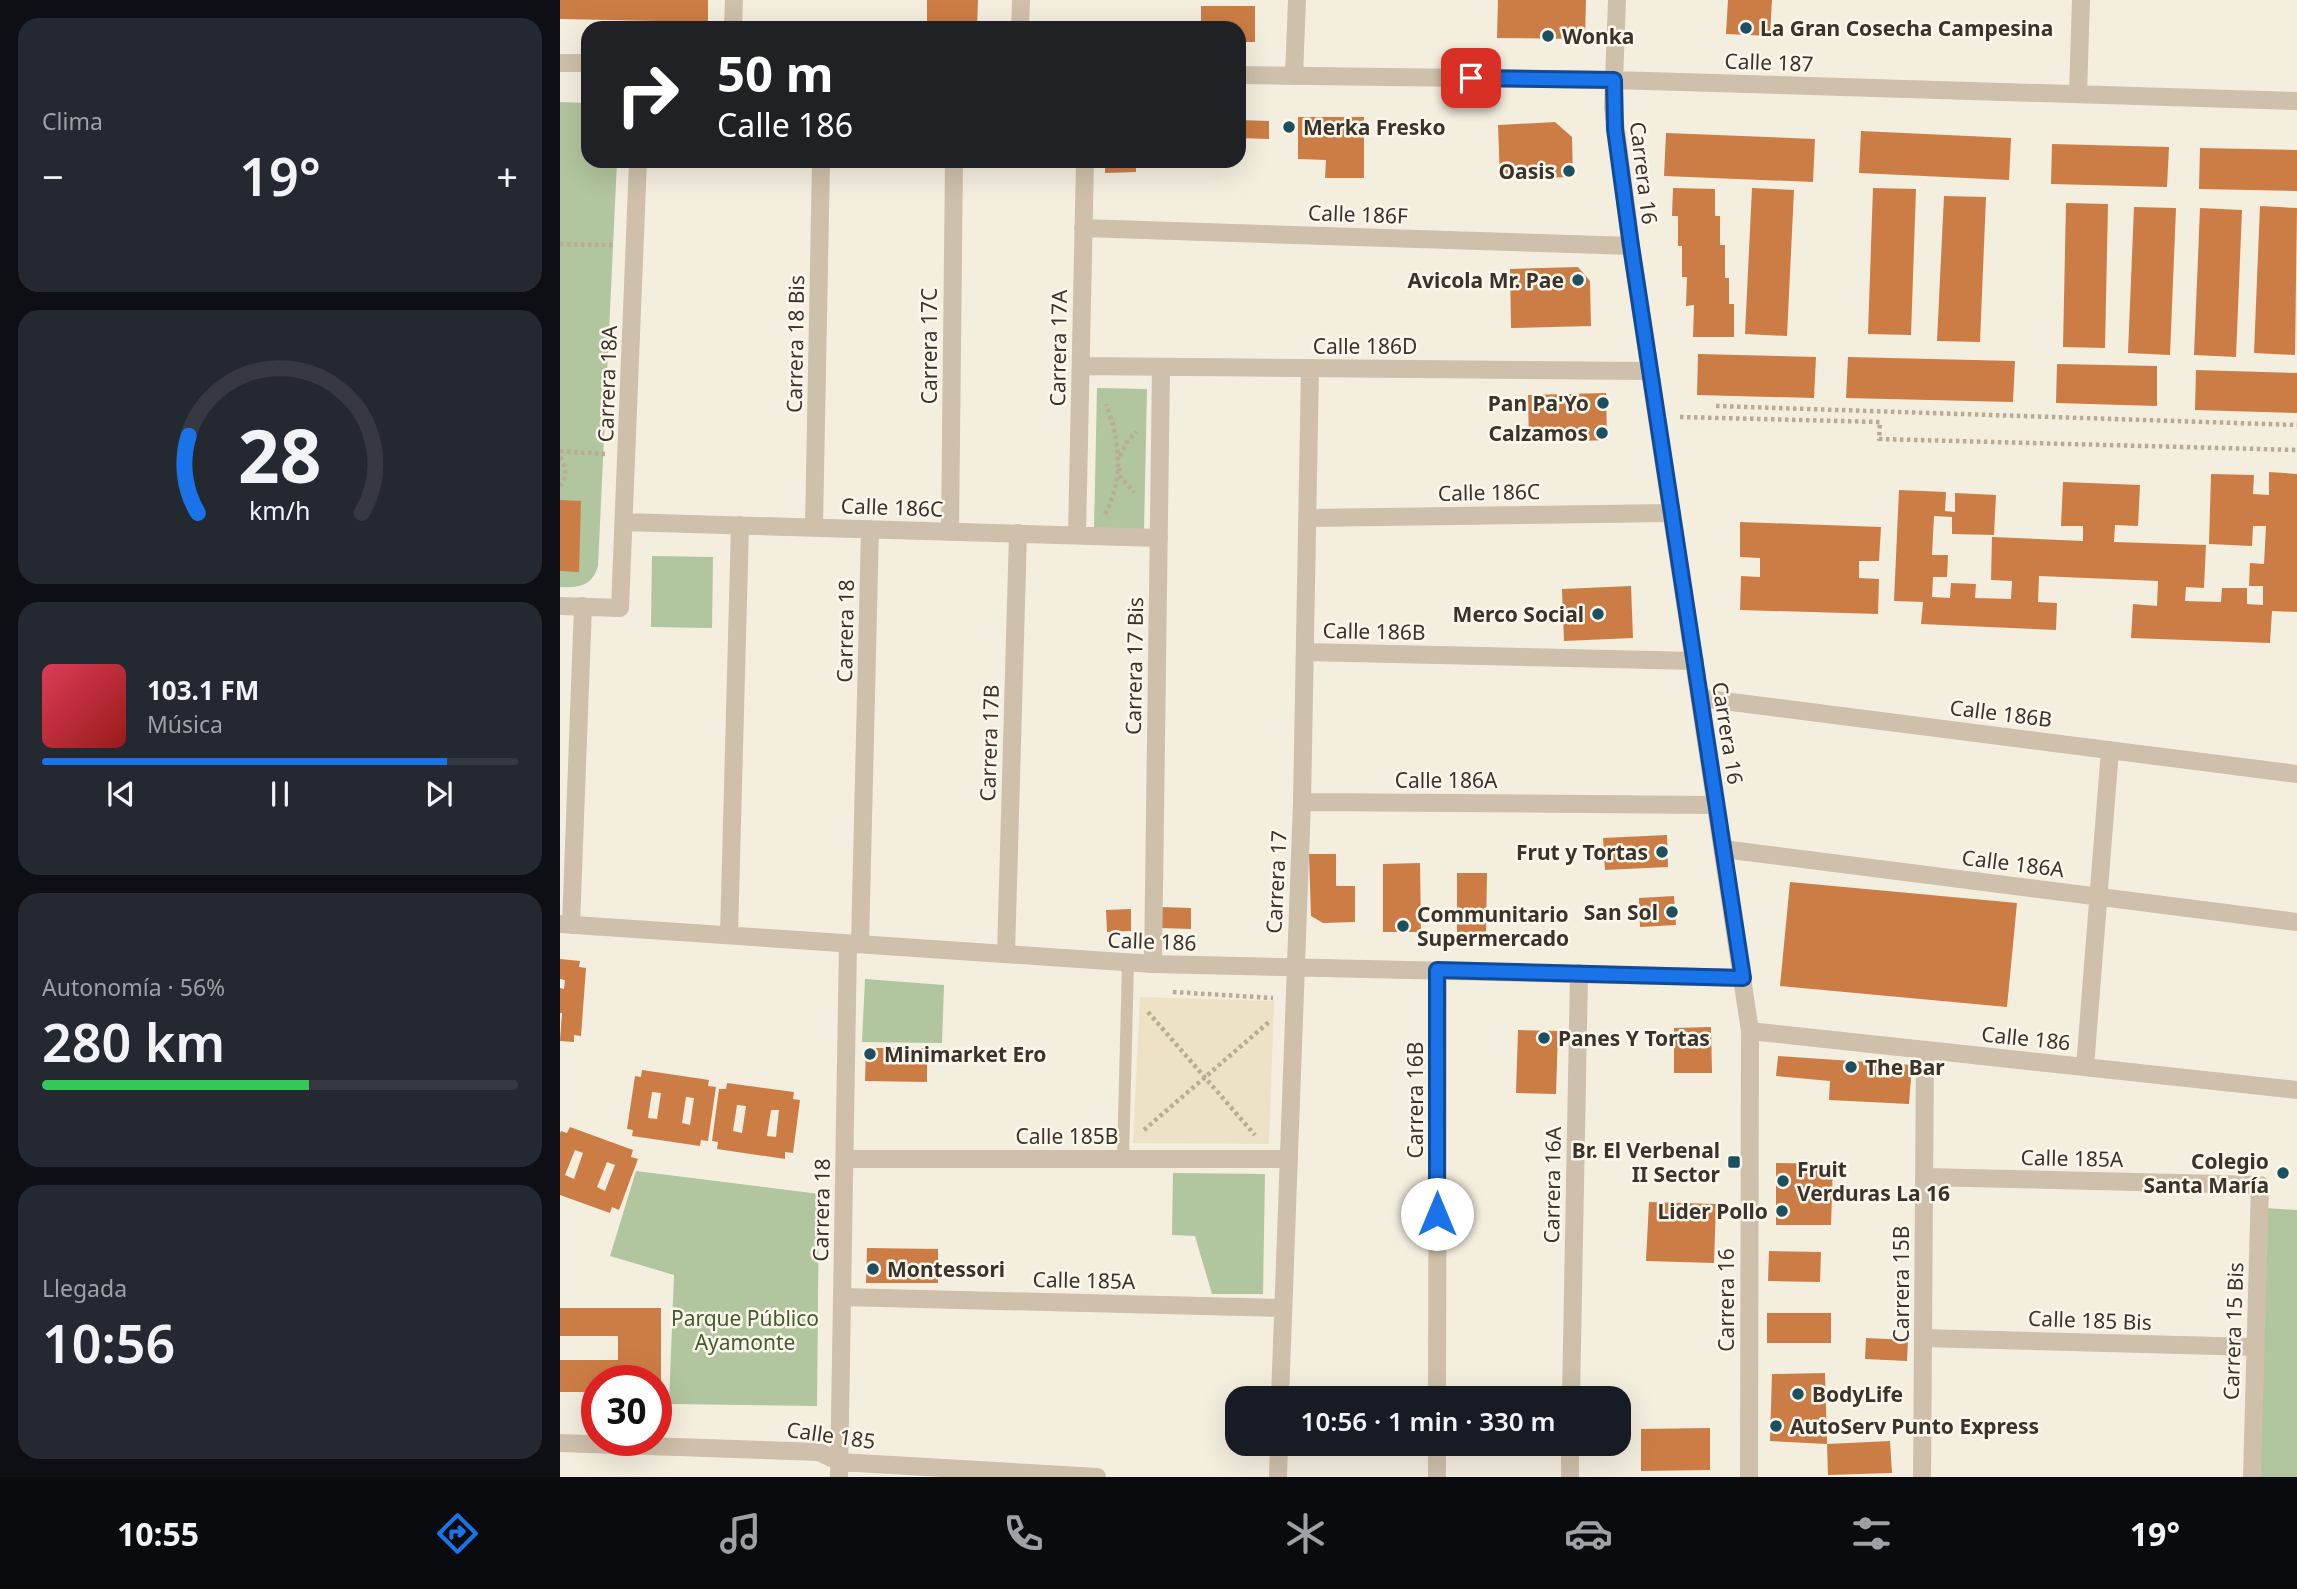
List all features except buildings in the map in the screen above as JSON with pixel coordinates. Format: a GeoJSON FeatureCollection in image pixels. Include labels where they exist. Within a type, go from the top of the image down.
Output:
{"type":"FeatureCollection","features":[{"type":"Feature","properties":{"kind":"street"},"geometry":{"type":"LineString","coordinates":[[733,21],[734,0]]}},
{"type":"Feature","properties":{"kind":"street"},"geometry":{"type":"LineString","coordinates":[[1020,21],[1021,0]]}},
{"type":"Feature","properties":{"kind":"street"},"geometry":{"type":"LineString","coordinates":[[1294,76],[1297,0]]}},
{"type":"Feature","properties":{"kind":"street","name":"Carrera 16"},"geometry":{"type":"LineString","coordinates":[[1617,0],[1615,129],[1750,1031],[1749,1477]]}},
{"type":"Feature","properties":{"kind":"street"},"geometry":{"type":"LineString","coordinates":[[2078,94],[2081,0]]}},
{"type":"Feature","properties":{"kind":"street"},"geometry":{"type":"LineString","coordinates":[[560,63],[581,63]]}},
{"type":"Feature","properties":{"kind":"street","name":"Calle 187"},"geometry":{"type":"LineString","coordinates":[[1246,75],[1614,80],[2297,101]]}},
{"type":"Feature","properties":{"kind":"street","name":"Carrera 18A"},"geometry":{"type":"LineString","coordinates":[[583,606],[620,608],[638,168]]}},
{"type":"Feature","properties":{"kind":"street","name":"Carrera 18 Bis"},"geometry":{"type":"LineString","coordinates":[[814,527],[821,168]]}},
{"type":"Feature","properties":{"kind":"street","name":"Carrera 17C"},"geometry":{"type":"LineString","coordinates":[[950,531],[954,168]]}},
{"type":"Feature","properties":{"kind":"street","name":"Carrera 17A"},"geometry":{"type":"LineString","coordinates":[[1077,535],[1085,168]]}},
{"type":"Feature","properties":{"kind":"street","name":"Calle 186F"},"geometry":{"type":"LineString","coordinates":[[1083,228],[1631,246]]}},
{"type":"Feature","properties":{"kind":"street","name":"Calle 186D"},"geometry":{"type":"LineString","coordinates":[[1081,366],[1650,371]]}},
{"type":"Feature","properties":{"kind":"street","name":"Carrera 17 Bis"},"geometry":{"type":"LineString","coordinates":[[1153,964],[1161,367]]}},
{"type":"Feature","properties":{"kind":"street","name":"Carrera 17"},"geometry":{"type":"LineString","coordinates":[[1280,1386],[1283,1159],[1294,1000],[1302,802],[1310,368]]}},
{"type":"Feature","properties":{"kind":"street","name":"Calle 186C"},"geometry":{"type":"LineString","coordinates":[[1308,518],[1672,513]]}},
{"type":"Feature","properties":{"kind":"street","name":"Calle 186C"},"geometry":{"type":"LineString","coordinates":[[624,522],[1159,538]]}},
{"type":"Feature","properties":{"kind":"street"},"geometry":{"type":"LineString","coordinates":[[729,936],[740,525]]}},
{"type":"Feature","properties":{"kind":"street","name":"Carrera 18"},"geometry":{"type":"LineString","coordinates":[[839,1469],[845,1159],[870,529]]}},
{"type":"Feature","properties":{"kind":"street","name":"Carrera 17B"},"geometry":{"type":"LineString","coordinates":[[1006,954],[1017,533]]}},
{"type":"Feature","properties":{"kind":"street"},"geometry":{"type":"LineString","coordinates":[[560,606],[583,606],[566,925]]}},
{"type":"Feature","properties":{"kind":"street","name":"Calle 186B"},"geometry":{"type":"LineString","coordinates":[[1305,652],[1695,662]]}},
{"type":"Feature","properties":{"kind":"street","name":"Calle 186B"},"geometry":{"type":"LineString","coordinates":[[1700,698],[2297,774]]}},
{"type":"Feature","properties":{"kind":"street"},"geometry":{"type":"LineString","coordinates":[[2085,1067],[2110,750]]}},
{"type":"Feature","properties":{"kind":"street","name":"Calle 186A"},"geometry":{"type":"LineString","coordinates":[[1302,802],[1716,805]]}},
{"type":"Feature","properties":{"kind":"street","name":"Calle 186A"},"geometry":{"type":"LineString","coordinates":[[1723,849],[2297,922]]}},
{"type":"Feature","properties":{"kind":"street","name":"Calle 186"},"geometry":{"type":"LineString","coordinates":[[566,925],[1128,963],[1743,978]]}},
{"type":"Feature","properties":{"kind":"street","name":"Carrera 16B"},"geometry":{"type":"LineString","coordinates":[[1437,970],[1437,1386]]}},
{"type":"Feature","properties":{"kind":"street","name":"Carrera 16A"},"geometry":{"type":"LineString","coordinates":[[1571,1386],[1579,973]]}},
{"type":"Feature","properties":{"kind":"street","name":"Calle 186"},"geometry":{"type":"LineString","coordinates":[[1750,1031],[2297,1090]]}},
{"type":"Feature","properties":{"kind":"street","name":"Carrera 15B"},"geometry":{"type":"LineString","coordinates":[[1923,1477],[1925,1050]]}},
{"type":"Feature","properties":{"kind":"street","name":"Calle 185B"},"geometry":{"type":"LineString","coordinates":[[845,1159],[1123,1154],[1283,1159]]}},
{"type":"Feature","properties":{"kind":"street","name":"Calle 185A"},"geometry":{"type":"LineString","coordinates":[[1924,1177],[2260,1185]]}},
{"type":"Feature","properties":{"kind":"street","name":"Carrera 15 Bis"},"geometry":{"type":"LineString","coordinates":[[2252,1477],[2260,1185]]}},
{"type":"Feature","properties":{"kind":"street","name":"Calle 185A"},"geometry":{"type":"LineString","coordinates":[[842,1297],[1283,1308]]}},
{"type":"Feature","properties":{"kind":"street","name":"Calle 185 Bis"},"geometry":{"type":"LineString","coordinates":[[1923,1338],[2255,1347]]}},
{"type":"Feature","properties":{"kind":"street","name":"Calle 185"},"geometry":{"type":"LineString","coordinates":[[560,1443],[820,1452],[839,1469],[1097,1477]]}},
{"type":"Feature","properties":{"kind":"street"},"geometry":{"type":"LineString","coordinates":[[1278,1477],[1279,1456]]}},
{"type":"Feature","properties":{"kind":"street"},"geometry":{"type":"LineString","coordinates":[[1437,1456],[1437,1477]]}},
{"type":"Feature","properties":{"kind":"street"},"geometry":{"type":"LineString","coordinates":[[1570,1456],[1570,1477]]}},
{"type":"Feature","properties":{"kind":"lane"},"geometry":{"type":"LineString","coordinates":[[1123,1154],[1128,963]]}},
{"type":"Feature","properties":{"kind":"path"},"geometry":{"type":"LineString","coordinates":[[560,244],[635,246]]}},
{"type":"Feature","properties":{"kind":"path"},"geometry":{"type":"LineString","coordinates":[[1100,395],[1114,424],[1118,463],[1111,504],[1101,520]]}},
{"type":"Feature","properties":{"kind":"path"},"geometry":{"type":"LineString","coordinates":[[1716,406],[2297,425]]}},
{"type":"Feature","properties":{"kind":"path"},"geometry":{"type":"LineString","coordinates":[[1679,417],[1880,422],[1879,439],[2297,450]]}},
{"type":"Feature","properties":{"kind":"path"},"geometry":{"type":"LineString","coordinates":[[1137,431],[1121,451],[1118,463],[1121,478],[1138,494]]}},
{"type":"Feature","properties":{"kind":"path"},"geometry":{"type":"LineString","coordinates":[[560,451],[627,455]]}},
{"type":"Feature","properties":{"kind":"path"},"geometry":{"type":"LineString","coordinates":[[560,457],[566,470],[560,486]]}},
{"type":"Feature","properties":{"kind":"path"},"geometry":{"type":"LineString","coordinates":[[1127,989],[1204,1077],[1283,1159]]}},
{"type":"Feature","properties":{"kind":"path"},"geometry":{"type":"LineString","coordinates":[[1169,992],[1294,1000]]}},
{"type":"Feature","properties":{"kind":"path"},"geometry":{"type":"LineString","coordinates":[[1123,1154],[1204,1077],[1294,1000]]}},
{"type":"Feature","properties":{"kind":"green space"},"geometry":{"type":"Polygon","coordinates":[[[560,102],[581,103],[581,168],[617,168],[598,566],[588,582],[579,586],[560,587],[560,102]]]}},
{"type":"Feature","properties":{"kind":"green space"},"geometry":{"type":"Polygon","coordinates":[[[1097,388],[1147,389],[1144,531],[1094,530],[1097,388]]]}},
{"type":"Feature","properties":{"kind":"green space"},"geometry":{"type":"Polygon","coordinates":[[[652,556],[713,557],[712,628],[651,627],[652,556]]]}},
{"type":"Feature","properties":{"kind":"green space"},"geometry":{"type":"Polygon","coordinates":[[[865,979],[944,985],[942,1043],[862,1042],[865,979]]]}},
{"type":"Feature","properties":{"kind":"green space","name":"Parque Público Ayamonte"},"geometry":{"type":"Polygon","coordinates":[[[636,1171],[819,1194],[817,1406],[672,1404],[674,1275],[610,1256],[636,1171]]]}},
{"type":"Feature","properties":{"kind":"green space"},"geometry":{"type":"Polygon","coordinates":[[[1173,1173],[1265,1174],[1263,1294],[1212,1294],[1195,1236],[1172,1235],[1173,1173]]]}},
{"type":"Feature","properties":{"kind":"green space"},"geometry":{"type":"Polygon","coordinates":[[[2265,1208],[2297,1210],[2297,1477],[2257,1477],[2265,1208]]]}},
{"type":"Feature","properties":{"kind":"shaded area"},"geometry":{"type":"Polygon","coordinates":[[[1140,997],[1274,1001],[1269,1144],[1133,1143],[1140,997]]]}},
{"type":"Feature","properties":{"kind":"place","name":"La Gran Cosecha Campesina"},"geometry":{"type":"Point","coordinates":[1746,28]}},
{"type":"Feature","properties":{"kind":"place","name":"Wonka"},"geometry":{"type":"Point","coordinates":[1548,36]}},
{"type":"Feature","properties":{"kind":"place","name":"Merka Fresko"},"geometry":{"type":"Point","coordinates":[1289,127]}},
{"type":"Feature","properties":{"kind":"place","name":"Oasis"},"geometry":{"type":"Point","coordinates":[1569,171]}},
{"type":"Feature","properties":{"kind":"place","name":"Avicola Mr. Pae"},"geometry":{"type":"Point","coordinates":[1578,280]}},
{"type":"Feature","properties":{"kind":"place","name":"Pan Pa'Yo"},"geometry":{"type":"Point","coordinates":[1603,403]}},
{"type":"Feature","properties":{"kind":"place","name":"Calzamos"},"geometry":{"type":"Point","coordinates":[1602,433]}},
{"type":"Feature","properties":{"kind":"place","name":"Merco Social"},"geometry":{"type":"Point","coordinates":[1598,614]}},
{"type":"Feature","properties":{"kind":"place","name":"Frut y Tortas"},"geometry":{"type":"Point","coordinates":[1662,852]}},
{"type":"Feature","properties":{"kind":"place","name":"San Sol"},"geometry":{"type":"Point","coordinates":[1672,912]}},
{"type":"Feature","properties":{"kind":"place","name":"Communitario Supermercado"},"geometry":{"type":"Point","coordinates":[1403,926]}},
{"type":"Feature","properties":{"kind":"place","name":"Panes Y Tortas"},"geometry":{"type":"Point","coordinates":[1544,1038]}},
{"type":"Feature","properties":{"kind":"place","name":"Minimarket Ero"},"geometry":{"type":"Point","coordinates":[870,1054]}},
{"type":"Feature","properties":{"kind":"place","name":"The Bar"},"geometry":{"type":"Point","coordinates":[1851,1067]}},
{"type":"Feature","properties":{"kind":"place","name":"Br. El Verbenal II Sector"},"geometry":{"type":"Point","coordinates":[1734,1162]}},
{"type":"Feature","properties":{"kind":"place","name":"Colegio Santa María"},"geometry":{"type":"Point","coordinates":[2283,1173]}},
{"type":"Feature","properties":{"kind":"place","name":"Fruit Verduras La 16"},"geometry":{"type":"Point","coordinates":[1783,1181]}},
{"type":"Feature","properties":{"kind":"place","name":"Lider Pollo"},"geometry":{"type":"Point","coordinates":[1782,1211]}},
{"type":"Feature","properties":{"kind":"place","name":"Montessori"},"geometry":{"type":"Point","coordinates":[873,1269]}},
{"type":"Feature","properties":{"kind":"place","name":"BodyLife"},"geometry":{"type":"Point","coordinates":[1798,1394]}},
{"type":"Feature","properties":{"kind":"place","name":"AutoServ Punto Express"},"geometry":{"type":"Point","coordinates":[1776,1426]}},
{"type":"Feature","properties":{"kind":"route"},"geometry":{"type":"LineString","coordinates":[[1437,1214],[1437,970],[1743,978],[1631,246],[1615,129],[1614,80],[1471,78]]}}]}
